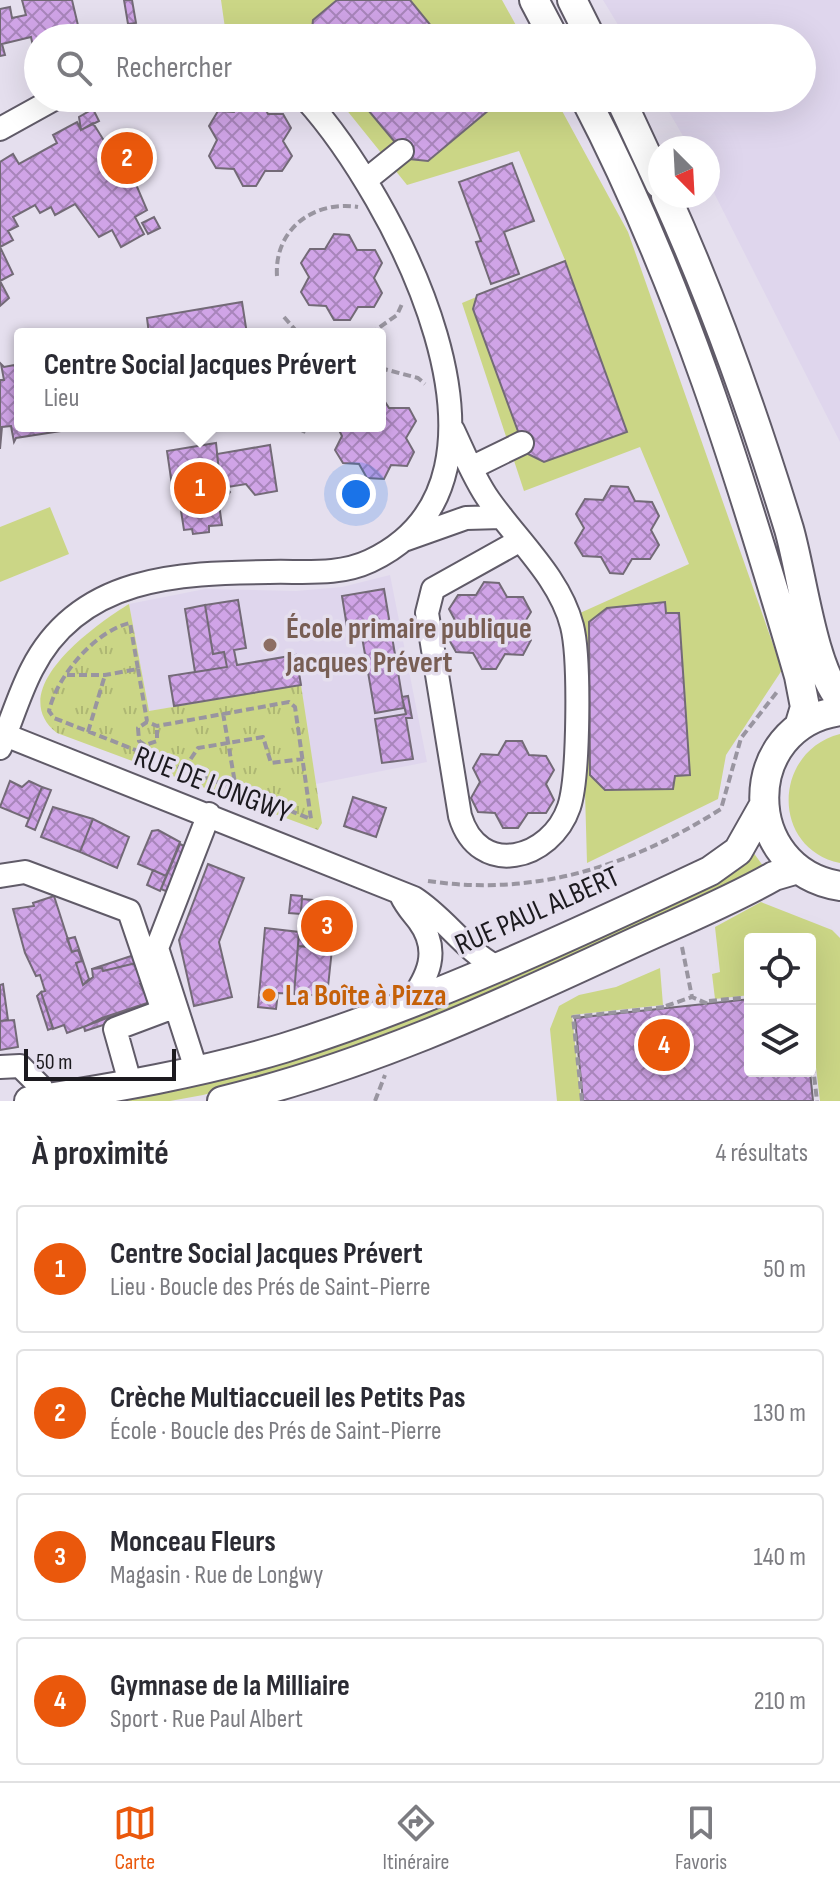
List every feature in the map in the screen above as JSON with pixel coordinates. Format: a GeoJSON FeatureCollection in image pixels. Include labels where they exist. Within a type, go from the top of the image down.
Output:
{"type":"FeatureCollection","features":[{"type":"Feature","properties":{"kind":"main road"},"geometry":{"type":"LineString","coordinates":[[534,0],[547,24]]}},
{"type":"Feature","properties":{"kind":"main road"},"geometry":{"type":"LineString","coordinates":[[572,0],[584,24]]}},
{"type":"Feature","properties":{"kind":"main road"},"geometry":{"type":"LineString","coordinates":[[592,112],[653,243],[707,375],[799,676],[805,707],[799,727],[771,762],[764,805],[776,845],[798,869],[840,886]]}},
{"type":"Feature","properties":{"kind":"main road"},"geometry":{"type":"LineString","coordinates":[[627,112],[648,158]]}},
{"type":"Feature","properties":{"kind":"main road"},"geometry":{"type":"LineString","coordinates":[[671,208],[749,399],[793,544],[823,668],[840,699]]}},
{"type":"Feature","properties":{"kind":"main road"},"geometry":{"type":"LineString","coordinates":[[799,727],[815,718],[840,711]]}},
{"type":"Feature","properties":{"kind":"main road","name":"RUE PAUL ALBERT"},"geometry":{"type":"LineString","coordinates":[[36,1100],[131,1086],[282,1048],[409,1003],[710,871],[738,851],[764,805]]}},
{"type":"Feature","properties":{"kind":"main road"},"geometry":{"type":"LineString","coordinates":[[222,1101],[327,1072],[396,1047],[557,978],[774,876],[798,869]]}},
{"type":"Feature","properties":{"kind":"street"},"geometry":{"type":"LineString","coordinates":[[0,129],[31,112]]}},
{"type":"Feature","properties":{"kind":"street"},"geometry":{"type":"LineString","coordinates":[[315,112],[366,180],[415,277],[438,348],[451,418],[471,468],[519,541],[549,578],[572,626],[582,767],[560,825],[533,850],[501,857],[484,852],[471,842],[460,816],[427,613],[428,599],[433,589],[519,541]]}},
{"type":"Feature","properties":{"kind":"street"},"geometry":{"type":"LineString","coordinates":[[366,180],[402,151]]}},
{"type":"Feature","properties":{"kind":"street"},"geometry":{"type":"LineString","coordinates":[[404,540],[439,491],[448,461],[451,418]]}},
{"type":"Feature","properties":{"kind":"street"},"geometry":{"type":"LineString","coordinates":[[471,468],[522,443]]}},
{"type":"Feature","properties":{"kind":"street"},"geometry":{"type":"LineString","coordinates":[[2,738],[32,668],[44,651],[85,610],[133,585],[178,574],[325,573],[370,562],[404,540],[466,518],[502,517]]}},
{"type":"Feature","properties":{"kind":"street","name":"RUE DE LONGWY"},"geometry":{"type":"LineString","coordinates":[[2,738],[209,814],[352,871],[425,905],[474,953],[495,966]]}},
{"type":"Feature","properties":{"kind":"street"},"geometry":{"type":"LineString","coordinates":[[196,1069],[157,948],[209,814]]}},
{"type":"Feature","properties":{"kind":"street"},"geometry":{"type":"LineString","coordinates":[[0,876],[25,872],[129,911],[163,1011],[115,1029],[131,1086]]}},
{"type":"Feature","properties":{"kind":"street"},"geometry":{"type":"LineString","coordinates":[[401,895],[431,946],[430,971],[409,1003]]}},
{"type":"Feature","properties":{"kind":"street"},"geometry":{"type":"LineString","coordinates":[[0,1067],[20,1066],[41,1087],[36,1100]]}},
{"type":"Feature","properties":{"kind":"path"},"geometry":{"type":"LineString","coordinates":[[277,276],[275,253],[283,239],[309,214],[341,204],[384,211]]}},
{"type":"Feature","properties":{"kind":"path"},"geometry":{"type":"LineString","coordinates":[[379,328],[397,315],[415,277]]}},
{"type":"Feature","properties":{"kind":"path"},"geometry":{"type":"LineString","coordinates":[[284,317],[294,328]]}},
{"type":"Feature","properties":{"kind":"path"},"geometry":{"type":"LineString","coordinates":[[386,370],[418,378],[451,418]]}},
{"type":"Feature","properties":{"kind":"path"},"geometry":{"type":"LineString","coordinates":[[130,623],[147,722],[157,726],[289,702],[295,707],[311,819],[54,718],[49,711],[52,698],[92,645],[113,627],[130,623]]}},
{"type":"Feature","properties":{"kind":"path"},"geometry":{"type":"LineString","coordinates":[[86,639],[92,645]]}},
{"type":"Feature","properties":{"kind":"path"},"geometry":{"type":"LineString","coordinates":[[67,675],[105,675],[138,669]]}},
{"type":"Feature","properties":{"kind":"path"},"geometry":{"type":"LineString","coordinates":[[88,732],[105,675]]}},
{"type":"Feature","properties":{"kind":"path"},"geometry":{"type":"LineString","coordinates":[[401,895],[423,881],[493,888],[550,880],[605,867],[661,844],[721,809],[741,738],[769,706],[781,686],[799,676]]}},
{"type":"Feature","properties":{"kind":"path"},"geometry":{"type":"LineString","coordinates":[[223,713],[236,789]]}},
{"type":"Feature","properties":{"kind":"path"},"geometry":{"type":"LineString","coordinates":[[145,745],[137,735],[138,728],[147,722]]}},
{"type":"Feature","properties":{"kind":"path"},"geometry":{"type":"LineString","coordinates":[[141,753],[145,745],[157,741],[157,726]]}},
{"type":"Feature","properties":{"kind":"path"},"geometry":{"type":"LineString","coordinates":[[184,769],[198,748],[263,737],[271,763],[303,759]]}},
{"type":"Feature","properties":{"kind":"path"},"geometry":{"type":"LineString","coordinates":[[679,941],[692,997]]}},
{"type":"Feature","properties":{"kind":"path"},"geometry":{"type":"LineString","coordinates":[[582,1101],[573,1017],[666,1008],[692,997],[708,1003],[744,998]]}},
{"type":"Feature","properties":{"kind":"path"},"geometry":{"type":"LineString","coordinates":[[375,1101],[388,1069]]}},
{"type":"Feature","properties":{"kind":"path"},"geometry":{"type":"LineString","coordinates":[[814,1077],[817,1101]]}},
{"type":"Feature","properties":{"kind":"shaded area"},"geometry":{"type":"Polygon","coordinates":[[[603,0],[840,0],[840,442],[720,205],[720,136],[683,136],[669,112],[816,112],[816,24],[618,24],[603,0]]]}},
{"type":"Feature","properties":{"kind":"shaded area","name":"École primaire publique Jacques Prévert"},"geometry":{"type":"Polygon","coordinates":[[[390,575],[427,762],[316,784],[300,686],[149,711],[129,604],[205,589],[296,591],[342,587],[390,575]]]}},
{"type":"Feature","properties":{"kind":"green space"},"geometry":{"type":"Polygon","coordinates":[[[221,0],[502,0],[515,24],[224,24],[221,0]]]}},
{"type":"Feature","properties":{"kind":"green space"},"geometry":{"type":"Polygon","coordinates":[[[348,112],[563,112],[628,232],[782,670],[726,755],[718,799],[587,863],[580,613],[689,564],[640,447],[524,491],[462,303],[565,260],[519,151],[407,185],[348,112]]]}},
{"type":"Feature","properties":{"kind":"green space"},"geometry":{"type":"Polygon","coordinates":[[[50,507],[69,554],[0,582],[0,527],[50,507]]]}},
{"type":"Feature","properties":{"kind":"green space"},"geometry":{"type":"Polygon","coordinates":[[[129,604],[149,711],[301,685],[322,823],[318,830],[57,733],[43,716],[41,698],[47,679],[77,643],[129,604]]]}},
{"type":"Feature","properties":{"kind":"green space"},"geometry":{"type":"Polygon","coordinates":[[[840,734],[840,863],[817,854],[801,839],[792,820],[789,799],[792,778],[802,759],[818,744],[840,734]]]}},
{"type":"Feature","properties":{"kind":"green space"},"geometry":{"type":"Polygon","coordinates":[[[753,852],[766,870],[418,1025],[266,1078],[203,1095],[170,1101],[97,1101],[181,1086],[753,852]]]}},
{"type":"Feature","properties":{"kind":"green space"},"geometry":{"type":"Polygon","coordinates":[[[761,902],[832,930],[840,938],[840,1101],[820,1101],[816,1067],[816,933],[744,933],[744,996],[715,999],[712,974],[720,972],[715,927],[761,902]]]}},
{"type":"Feature","properties":{"kind":"green space"},"geometry":{"type":"Polygon","coordinates":[[[660,968],[663,1005],[572,1015],[581,1101],[557,1101],[550,1029],[559,1006],[579,995],[616,987],[660,968]]]}},
{"type":"Feature","properties":{"kind":"building"},"geometry":{"type":"Polygon","coordinates":[[[22,0],[72,0],[78,24],[24,24],[24,39],[2,44],[5,55],[0,56],[0,9],[10,7],[12,18],[26,15],[22,0]]]}},
{"type":"Feature","properties":{"kind":"building"},"geometry":{"type":"Polygon","coordinates":[[[124,0],[132,0],[136,23],[128,24],[124,0]]]}},
{"type":"Feature","properties":{"kind":"building"},"geometry":{"type":"Polygon","coordinates":[[[337,0],[410,0],[430,24],[313,24],[313,20],[337,0]]]}},
{"type":"Feature","properties":{"kind":"building"},"geometry":{"type":"Polygon","coordinates":[[[94,112],[99,121],[81,130],[79,117],[94,112]]]}},
{"type":"Feature","properties":{"kind":"building"},"geometry":{"type":"Polygon","coordinates":[[[217,112],[283,114],[291,128],[283,141],[292,156],[282,171],[265,171],[256,186],[243,186],[234,169],[216,168],[209,156],[217,140],[209,126],[217,112]]]}},
{"type":"Feature","properties":{"kind":"building"},"geometry":{"type":"Polygon","coordinates":[[[370,112],[486,112],[428,161],[409,159],[370,112]]]}},
{"type":"Feature","properties":{"kind":"building"},"geometry":{"type":"Polygon","coordinates":[[[77,122],[81,130],[93,123],[131,184],[135,182],[147,210],[135,217],[144,234],[121,247],[112,230],[99,237],[75,204],[55,215],[51,207],[40,213],[35,205],[13,217],[18,226],[8,231],[13,240],[0,247],[0,162],[13,154],[19,164],[57,143],[53,135],[77,122]]]}},
{"type":"Feature","properties":{"kind":"building"},"geometry":{"type":"Polygon","coordinates":[[[121,144],[126,153],[133,149],[141,163],[124,172],[112,149],[121,144]]]}},
{"type":"Feature","properties":{"kind":"building"},"geometry":{"type":"Polygon","coordinates":[[[512,163],[534,221],[504,232],[519,274],[491,284],[476,242],[481,241],[459,182],[512,163]]]}},
{"type":"Feature","properties":{"kind":"building"},"geometry":{"type":"Polygon","coordinates":[[[154,217],[160,228],[148,234],[142,223],[154,217]]]}},
{"type":"Feature","properties":{"kind":"building"},"geometry":{"type":"Polygon","coordinates":[[[334,234],[349,235],[357,250],[375,250],[382,263],[374,278],[382,293],[374,307],[358,307],[350,320],[334,320],[326,306],[309,305],[301,292],[309,277],[301,263],[310,249],[325,249],[334,234]]]}},
{"type":"Feature","properties":{"kind":"building"},"geometry":{"type":"Polygon","coordinates":[[[0,247],[13,274],[0,281],[0,247]]]}},
{"type":"Feature","properties":{"kind":"building"},"geometry":{"type":"Polygon","coordinates":[[[565,261],[627,432],[544,462],[526,453],[473,309],[477,295],[565,261]]]}},
{"type":"Feature","properties":{"kind":"building"},"geometry":{"type":"Polygon","coordinates":[[[0,281],[9,298],[0,306],[0,281]]]}},
{"type":"Feature","properties":{"kind":"building"},"geometry":{"type":"Polygon","coordinates":[[[242,302],[246,328],[148,328],[147,318],[242,302]]]}},
{"type":"Feature","properties":{"kind":"building"},"geometry":{"type":"Polygon","coordinates":[[[1,364],[4,367],[14,365],[14,432],[54,432],[16,438],[14,442],[11,426],[2,427],[0,449],[0,380],[4,380],[1,364]]]}},
{"type":"Feature","properties":{"kind":"building"},"geometry":{"type":"Polygon","coordinates":[[[386,403],[389,408],[409,408],[416,421],[406,438],[414,452],[407,466],[391,465],[384,479],[367,478],[359,464],[343,463],[335,450],[342,436],[340,432],[386,432],[386,403]]]}},
{"type":"Feature","properties":{"kind":"building"},"geometry":{"type":"Polygon","coordinates":[[[216,443],[220,480],[230,492],[225,499],[218,498],[222,525],[209,526],[209,532],[193,534],[192,529],[184,530],[179,498],[174,499],[167,451],[216,443]]]}},
{"type":"Feature","properties":{"kind":"building"},"geometry":{"type":"Polygon","coordinates":[[[270,445],[277,491],[255,495],[246,484],[228,487],[220,480],[217,454],[270,445]]]}},
{"type":"Feature","properties":{"kind":"building"},"geometry":{"type":"Polygon","coordinates":[[[611,486],[628,487],[635,501],[652,502],[659,516],[651,530],[659,545],[650,559],[632,559],[623,574],[610,573],[601,557],[583,556],[575,543],[584,528],[576,514],[585,499],[603,500],[611,486]]]}},
{"type":"Feature","properties":{"kind":"building"},"geometry":{"type":"Polygon","coordinates":[[[484,582],[499,583],[507,597],[523,597],[531,612],[523,625],[531,640],[523,655],[505,654],[496,669],[482,669],[473,653],[456,652],[448,638],[457,624],[449,609],[458,595],[476,595],[484,582]]]}},
{"type":"Feature","properties":{"kind":"building"},"geometry":{"type":"Polygon","coordinates":[[[384,589],[404,708],[375,713],[360,625],[347,627],[342,596],[384,589]]]}},
{"type":"Feature","properties":{"kind":"building"},"geometry":{"type":"Polygon","coordinates":[[[238,600],[246,648],[234,650],[237,665],[296,655],[301,685],[174,706],[169,676],[227,667],[224,652],[213,654],[205,605],[238,600]]]}},
{"type":"Feature","properties":{"kind":"building"},"geometry":{"type":"Polygon","coordinates":[[[665,602],[666,613],[679,613],[690,775],[675,776],[673,789],[605,790],[590,775],[589,622],[607,608],[665,602]]]}},
{"type":"Feature","properties":{"kind":"building"},"geometry":{"type":"Polygon","coordinates":[[[205,605],[213,654],[224,652],[227,667],[195,672],[185,609],[205,605]]]}},
{"type":"Feature","properties":{"kind":"building"},"geometry":{"type":"Polygon","coordinates":[[[408,696],[412,718],[406,718],[413,759],[382,763],[375,719],[406,714],[402,697],[408,696]]]}},
{"type":"Feature","properties":{"kind":"building"},"geometry":{"type":"Polygon","coordinates":[[[506,741],[522,741],[529,755],[546,756],[554,770],[546,784],[554,800],[546,813],[528,813],[518,828],[503,828],[495,813],[478,812],[471,798],[480,782],[473,768],[481,754],[498,755],[506,741]]]}},
{"type":"Feature","properties":{"kind":"building"},"geometry":{"type":"Polygon","coordinates":[[[10,781],[22,787],[29,781],[42,787],[29,819],[0,807],[10,781]]]}},
{"type":"Feature","properties":{"kind":"building"},"geometry":{"type":"Polygon","coordinates":[[[42,787],[51,790],[35,830],[26,826],[42,787]]]}},
{"type":"Feature","properties":{"kind":"building"},"geometry":{"type":"Polygon","coordinates":[[[353,797],[386,808],[376,837],[344,826],[353,797]]]}},
{"type":"Feature","properties":{"kind":"building"},"geometry":{"type":"Polygon","coordinates":[[[53,807],[93,819],[80,852],[41,837],[53,807]]]}},
{"type":"Feature","properties":{"kind":"building"},"geometry":{"type":"Polygon","coordinates":[[[93,819],[129,837],[117,868],[80,852],[93,819]]]}},
{"type":"Feature","properties":{"kind":"building"},"geometry":{"type":"Polygon","coordinates":[[[158,830],[180,842],[166,876],[138,864],[152,831],[158,830]]]}},
{"type":"Feature","properties":{"kind":"building"},"geometry":{"type":"Polygon","coordinates":[[[180,844],[188,848],[170,893],[161,889],[180,844]]]}},
{"type":"Feature","properties":{"kind":"building"},"geometry":{"type":"Polygon","coordinates":[[[208,864],[244,878],[219,942],[232,997],[194,1006],[179,940],[208,864]]]}},
{"type":"Feature","properties":{"kind":"building"},"geometry":{"type":"Polygon","coordinates":[[[153,870],[166,876],[160,891],[147,885],[153,870]]]}},
{"type":"Feature","properties":{"kind":"building"},"geometry":{"type":"Polygon","coordinates":[[[291,895],[302,896],[301,914],[289,913],[291,895]]]}},
{"type":"Feature","properties":{"kind":"building"},"geometry":{"type":"Polygon","coordinates":[[[54,896],[72,952],[78,950],[82,961],[76,963],[83,985],[93,977],[92,969],[102,968],[103,971],[136,963],[144,983],[140,984],[150,1002],[67,1033],[64,1025],[53,1029],[41,992],[45,991],[40,975],[36,976],[25,953],[13,909],[34,906],[33,903],[54,896]]]}},
{"type":"Feature","properties":{"kind":"building"},"geometry":{"type":"Polygon","coordinates":[[[302,899],[336,902],[332,949],[298,946],[302,899]]]}},
{"type":"Feature","properties":{"kind":"building"},"geometry":{"type":"Polygon","coordinates":[[[265,928],[299,932],[294,994],[278,993],[276,1009],[258,1007],[265,928]]]}},
{"type":"Feature","properties":{"kind":"building"},"geometry":{"type":"Polygon","coordinates":[[[75,937],[89,979],[83,985],[76,963],[82,961],[78,950],[72,952],[67,939],[75,937]]]}},
{"type":"Feature","properties":{"kind":"building"},"geometry":{"type":"Polygon","coordinates":[[[298,946],[332,949],[327,996],[294,994],[298,946]]]}},
{"type":"Feature","properties":{"kind":"building"},"geometry":{"type":"Polygon","coordinates":[[[134,955],[136,963],[103,971],[102,968],[92,969],[134,955]]]}},
{"type":"Feature","properties":{"kind":"building"},"geometry":{"type":"Polygon","coordinates":[[[3,984],[8,1020],[0,1021],[0,985],[3,984]]]}},
{"type":"Feature","properties":{"kind":"building"},"geometry":{"type":"Polygon","coordinates":[[[41,992],[53,1028],[48,1030],[37,996],[41,992]]]}},
{"type":"Feature","properties":{"kind":"building"},"geometry":{"type":"Polygon","coordinates":[[[744,1000],[744,1077],[811,1077],[813,1101],[583,1101],[575,1018],[744,1000]]]}},
{"type":"Feature","properties":{"kind":"building"},"geometry":{"type":"Polygon","coordinates":[[[150,1002],[152,1009],[85,1031],[84,1027],[102,1018],[150,1002]]]}},
{"type":"Feature","properties":{"kind":"building"},"geometry":{"type":"Polygon","coordinates":[[[14,1020],[18,1047],[0,1050],[0,1021],[14,1020]]]}},
{"type":"Feature","properties":{"kind":"place","name":"Crèche Multiaccueil les Petits Pas"},"geometry":{"type":"Point","coordinates":[127,158]}},
{"type":"Feature","properties":{"kind":"place","name":"Centre Social Jacques Prévert"},"geometry":{"type":"Point","coordinates":[200,488]}},
{"type":"Feature","properties":{"kind":"place","name":"École primaire publique Jacques Prévert"},"geometry":{"type":"Point","coordinates":[270,645]}},
{"type":"Feature","properties":{"kind":"place","name":"Monceau Fleurs"},"geometry":{"type":"Point","coordinates":[327,926]}},
{"type":"Feature","properties":{"kind":"place","name":"La Boîte à Pizza"},"geometry":{"type":"Point","coordinates":[269,995]}},
{"type":"Feature","properties":{"kind":"place","name":"Gymnase de la Milliaire"},"geometry":{"type":"Point","coordinates":[664,1045]}}]}
